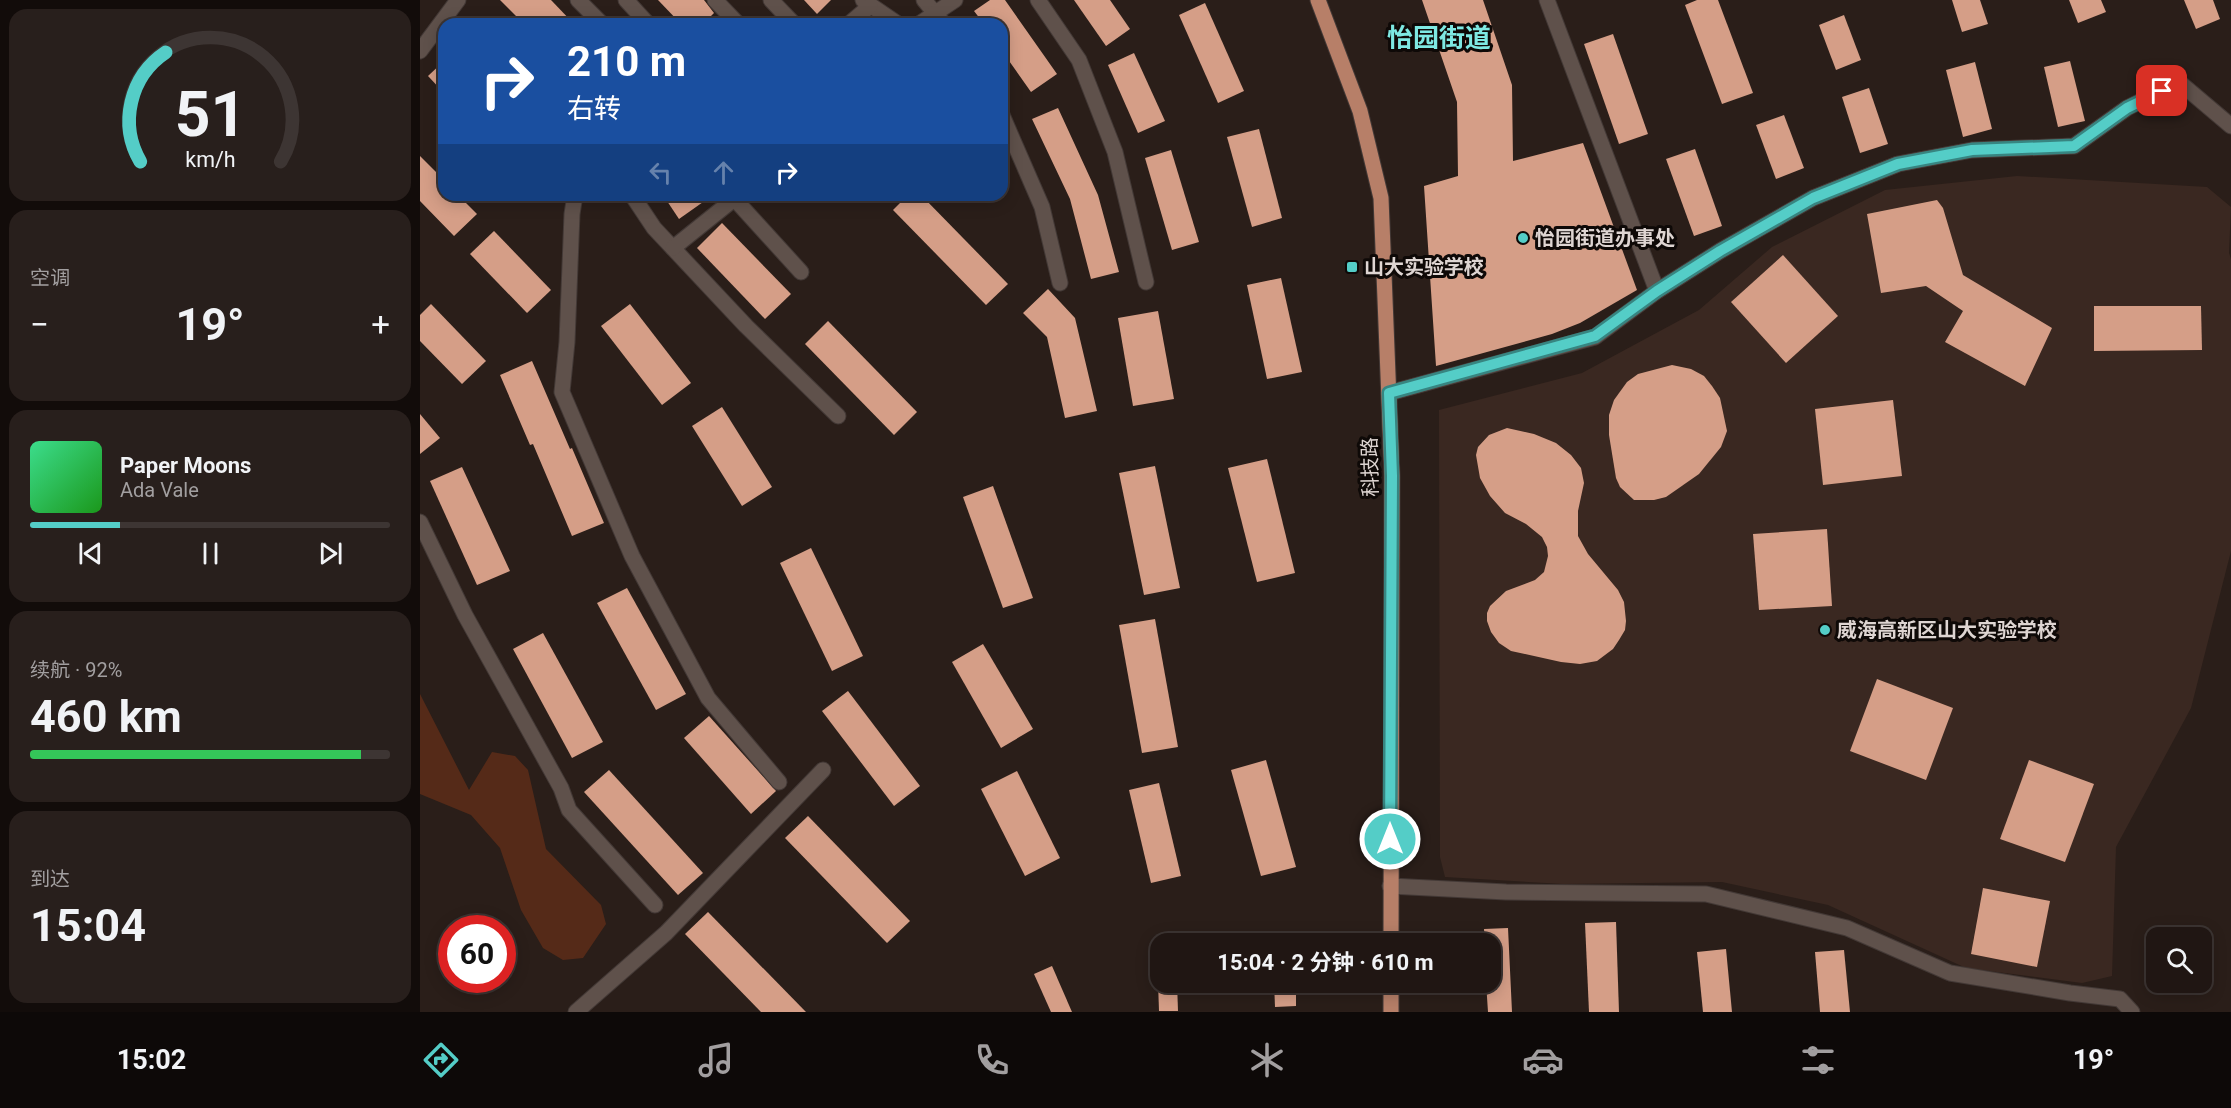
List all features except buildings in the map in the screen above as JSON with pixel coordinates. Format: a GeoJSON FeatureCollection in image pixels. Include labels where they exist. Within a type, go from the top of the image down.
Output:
{"type":"FeatureCollection","features":[{"type":"Feature","properties":{"kind":"main road","name":"科技路"},"geometry":{"type":"LineString","coordinates":[[1318,0],[1360,111],[1381,198],[1392,476],[1390,933]]}},
{"type":"Feature","properties":{"kind":"main road"},"geometry":{"type":"LineString","coordinates":[[1391,993],[1391,1012]]}},
{"type":"Feature","properties":{"kind":"street"},"geometry":{"type":"LineString","coordinates":[[445,18],[458,0]]}},
{"type":"Feature","properties":{"kind":"street"},"geometry":{"type":"LineString","coordinates":[[578,0],[596,18]]}},
{"type":"Feature","properties":{"kind":"street"},"geometry":{"type":"LineString","coordinates":[[626,0],[642,18]]}},
{"type":"Feature","properties":{"kind":"street"},"geometry":{"type":"LineString","coordinates":[[715,0],[732,18]]}},
{"type":"Feature","properties":{"kind":"street"},"geometry":{"type":"LineString","coordinates":[[771,0],[788,18]]}},
{"type":"Feature","properties":{"kind":"street"},"geometry":{"type":"LineString","coordinates":[[924,0],[939,18]]}},
{"type":"Feature","properties":{"kind":"street"},"geometry":{"type":"LineString","coordinates":[[941,18],[955,0]]}},
{"type":"Feature","properties":{"kind":"street"},"geometry":{"type":"LineString","coordinates":[[1038,0],[1079,60],[1115,152],[1146,282]]}},
{"type":"Feature","properties":{"kind":"street"},"geometry":{"type":"LineString","coordinates":[[1547,0],[1657,291]]}},
{"type":"Feature","properties":{"kind":"street"},"geometry":{"type":"LineString","coordinates":[[854,18],[867,3],[889,18]]}},
{"type":"Feature","properties":{"kind":"street"},"geometry":{"type":"LineString","coordinates":[[420,51],[438,27]]}},
{"type":"Feature","properties":{"kind":"street"},"geometry":{"type":"LineString","coordinates":[[1389,393],[1595,336],[1657,291],[1720,251],[1813,198],[1898,164],[1972,150],[2074,146],[2127,108],[2179,82],[2231,126]]}},
{"type":"Feature","properties":{"kind":"street"},"geometry":{"type":"LineString","coordinates":[[1008,129],[1042,207],[1060,283]]}},
{"type":"Feature","properties":{"kind":"street"},"geometry":{"type":"LineString","coordinates":[[574,201],[567,342],[562,392],[632,556],[708,698],[779,782]]}},
{"type":"Feature","properties":{"kind":"street"},"geometry":{"type":"LineString","coordinates":[[636,201],[654,228],[746,326],[838,416]]}},
{"type":"Feature","properties":{"kind":"street"},"geometry":{"type":"LineString","coordinates":[[673,248],[727,201]]}},
{"type":"Feature","properties":{"kind":"street"},"geometry":{"type":"LineString","coordinates":[[736,201],[801,272]]}},
{"type":"Feature","properties":{"kind":"street"},"geometry":{"type":"LineString","coordinates":[[420,522],[465,615],[561,788],[569,810],[655,905]]}},
{"type":"Feature","properties":{"kind":"street"},"geometry":{"type":"LineString","coordinates":[[576,1012],[666,933],[822,770]]}},
{"type":"Feature","properties":{"kind":"street"},"geometry":{"type":"LineString","coordinates":[[1390,886],[1506,892],[1706,894],[1847,928],[1950,973],[2120,999],[2132,1012]]}},
{"type":"Feature","properties":{"kind":"shaded area","name":"威海高新区山大实验学校"},"geometry":{"type":"Polygon","coordinates":[[[2017,176],[2207,187],[2231,207],[2229,253],[2231,259],[2231,551],[2191,708],[2116,847],[2112,976],[2082,983],[1966,968],[1828,905],[1722,882],[1563,884],[1445,877],[1440,857],[1439,410],[1582,373],[1699,310],[1772,247],[1885,190],[2017,176]]]}},
{"type":"Feature","properties":{"kind":"shaded area"},"geometry":{"type":"Polygon","coordinates":[[[420,694],[469,790],[492,752],[515,756],[528,770],[546,849],[601,905],[606,924],[583,958],[563,960],[543,948],[521,910],[500,848],[471,815],[420,794],[420,694]]]}},
{"type":"Feature","properties":{"kind":"place","name":"怡园街道办事处"},"geometry":{"type":"Point","coordinates":[1523,238]}},
{"type":"Feature","properties":{"kind":"place","name":"山大实验学校"},"geometry":{"type":"Point","coordinates":[1352,267]}},
{"type":"Feature","properties":{"kind":"place","name":"威海高新区山大实验学校"},"geometry":{"type":"Point","coordinates":[1825,630]}},
{"type":"Feature","properties":{"kind":"district","name":"怡园街道"},"geometry":{"type":"Point","coordinates":[1439,38]}},
{"type":"Feature","properties":{"kind":"route"},"geometry":{"type":"LineString","coordinates":[[1390,839],[1392,476],[1389,393],[1595,336],[1657,291],[1720,251],[1813,198],[1898,164],[1972,150],[2074,146],[2127,108],[2162,91]]}}]}
